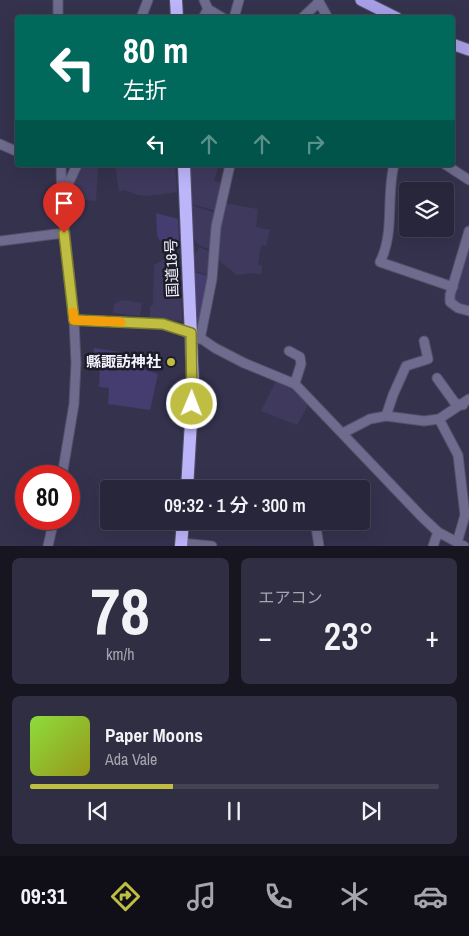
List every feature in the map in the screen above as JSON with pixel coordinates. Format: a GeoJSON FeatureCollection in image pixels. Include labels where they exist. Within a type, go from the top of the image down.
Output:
{"type":"FeatureCollection","features":[{"type":"Feature","properties":{"kind":"highway"},"geometry":{"type":"LineString","coordinates":[[176,0],[177,15]]}},
{"type":"Feature","properties":{"kind":"highway","name":"国道18号"},"geometry":{"type":"LineString","coordinates":[[184,167],[196,336],[188,480]]}},
{"type":"Feature","properties":{"kind":"highway"},"geometry":{"type":"LineString","coordinates":[[181,544],[182,530]]}},
{"type":"Feature","properties":{"kind":"main road"},"geometry":{"type":"LineString","coordinates":[[361,0],[391,15]]}},
{"type":"Feature","properties":{"kind":"main road"},"geometry":{"type":"LineString","coordinates":[[455,45],[469,50]]}},
{"type":"Feature","properties":{"kind":"street"},"geometry":{"type":"LineString","coordinates":[[58,0],[58,15]]}},
{"type":"Feature","properties":{"kind":"street"},"geometry":{"type":"LineString","coordinates":[[143,15],[148,0]]}},
{"type":"Feature","properties":{"kind":"street"},"geometry":{"type":"LineString","coordinates":[[204,0],[208,8],[218,15]]}},
{"type":"Feature","properties":{"kind":"street"},"geometry":{"type":"LineString","coordinates":[[235,15],[239,0]]}},
{"type":"Feature","properties":{"kind":"street"},"geometry":{"type":"LineString","coordinates":[[305,15],[319,1],[326,15]]}},
{"type":"Feature","properties":{"kind":"street"},"geometry":{"type":"LineString","coordinates":[[204,15],[208,8]]}},
{"type":"Feature","properties":{"kind":"street"},"geometry":{"type":"LineString","coordinates":[[0,144],[15,151]]}},
{"type":"Feature","properties":{"kind":"street"},"geometry":{"type":"LineString","coordinates":[[61,167],[64,233],[74,320],[76,363],[74,404],[64,465]]}},
{"type":"Feature","properties":{"kind":"street"},"geometry":{"type":"LineString","coordinates":[[62,197],[76,167]]}},
{"type":"Feature","properties":{"kind":"street"},"geometry":{"type":"LineString","coordinates":[[196,336],[212,279],[216,227],[230,167]]}},
{"type":"Feature","properties":{"kind":"street"},"geometry":{"type":"LineString","coordinates":[[394,167],[391,178],[390,216],[384,254],[380,262],[453,287]]}},
{"type":"Feature","properties":{"kind":"street"},"geometry":{"type":"LineString","coordinates":[[449,167],[469,180]]}},
{"type":"Feature","properties":{"kind":"street"},"geometry":{"type":"LineString","coordinates":[[469,231],[450,295],[450,302],[458,308],[469,311]]}},
{"type":"Feature","properties":{"kind":"street"},"geometry":{"type":"LineString","coordinates":[[0,242],[64,233]]}},
{"type":"Feature","properties":{"kind":"street"},"geometry":{"type":"LineString","coordinates":[[74,320],[163,324],[196,336],[236,360],[295,383],[422,517],[438,532],[461,544],[465,515],[458,455],[439,419]]}},
{"type":"Feature","properties":{"kind":"street"},"geometry":{"type":"LineString","coordinates":[[386,416],[406,366],[428,359],[424,342]]}},
{"type":"Feature","properties":{"kind":"street"},"geometry":{"type":"LineString","coordinates":[[289,351],[300,357],[301,364],[295,383]]}},
{"type":"Feature","properties":{"kind":"street"},"geometry":{"type":"LineString","coordinates":[[437,378],[455,403],[464,405]]}},
{"type":"Feature","properties":{"kind":"street"},"geometry":{"type":"LineString","coordinates":[[343,433],[370,419],[386,416],[424,421],[439,419],[464,405],[469,399]]}},
{"type":"Feature","properties":{"kind":"street"},"geometry":{"type":"LineString","coordinates":[[48,546],[52,530]]}},
{"type":"Feature","properties":{"kind":"street"},"geometry":{"type":"LineString","coordinates":[[316,530],[319,546]]}},
{"type":"Feature","properties":{"kind":"street"},"geometry":{"type":"LineString","coordinates":[[433,546],[438,532]]}},
{"type":"Feature","properties":{"kind":"street"},"geometry":{"type":"LineString","coordinates":[[181,544],[212,546]]}},
{"type":"Feature","properties":{"kind":"shaded area"},"geometry":{"type":"Polygon","coordinates":[[[81,167],[98,167],[96,201],[74,199],[67,196],[81,167]]]}},
{"type":"Feature","properties":{"kind":"shaded area"},"geometry":{"type":"Polygon","coordinates":[[[115,167],[175,167],[177,192],[147,196],[124,190],[119,191],[115,167]]]}},
{"type":"Feature","properties":{"kind":"shaded area"},"geometry":{"type":"Polygon","coordinates":[[[190,167],[218,167],[214,181],[224,185],[217,211],[191,204],[190,167]]]}},
{"type":"Feature","properties":{"kind":"shaded area"},"geometry":{"type":"Polygon","coordinates":[[[224,203],[258,209],[256,227],[270,230],[266,246],[261,245],[258,264],[262,266],[260,274],[237,275],[216,258],[224,203]]]}},
{"type":"Feature","properties":{"kind":"shaded area"},"geometry":{"type":"Polygon","coordinates":[[[190,205],[216,213],[211,250],[199,245],[191,236],[190,205]]]}},
{"type":"Feature","properties":{"kind":"shaded area"},"geometry":{"type":"Polygon","coordinates":[[[156,213],[178,219],[179,242],[160,241],[157,235],[156,213]]]}},
{"type":"Feature","properties":{"kind":"shaded area"},"geometry":{"type":"Polygon","coordinates":[[[469,231],[469,311],[450,302],[469,231]]]}},
{"type":"Feature","properties":{"kind":"shaded area"},"geometry":{"type":"Polygon","coordinates":[[[199,247],[212,253],[210,275],[193,271],[192,259],[199,247]]]}},
{"type":"Feature","properties":{"kind":"shaded area"},"geometry":{"type":"Polygon","coordinates":[[[173,258],[179,260],[182,321],[150,320],[150,306],[153,305],[154,265],[163,260],[173,258]]]}},
{"type":"Feature","properties":{"kind":"shaded area"},"geometry":{"type":"Polygon","coordinates":[[[193,272],[210,276],[199,332],[196,329],[193,272]]]}},
{"type":"Feature","properties":{"kind":"shaded area"},"geometry":{"type":"Polygon","coordinates":[[[122,300],[142,303],[140,316],[113,313],[114,304],[122,300]]]}},
{"type":"Feature","properties":{"kind":"shaded area"},"geometry":{"type":"Polygon","coordinates":[[[94,348],[145,356],[143,369],[158,374],[150,410],[108,404],[109,388],[99,387],[100,366],[92,364],[94,348]]]}},
{"type":"Feature","properties":{"kind":"shaded area"},"geometry":{"type":"Polygon","coordinates":[[[277,379],[299,390],[309,403],[297,425],[261,411],[277,379]]]}},
{"type":"Feature","properties":{"kind":"slow traffic"},"geometry":{"type":"LineString","coordinates":[[73,312],[74,320],[121,322]]}},
{"type":"Feature","properties":{"kind":"place","name":"縣諏訪神社"},"geometry":{"type":"Point","coordinates":[171,362]}},
{"type":"Feature","properties":{"kind":"route"},"geometry":{"type":"LineString","coordinates":[[64,233],[74,320],[163,324],[191,333],[192,404]]}}]}
